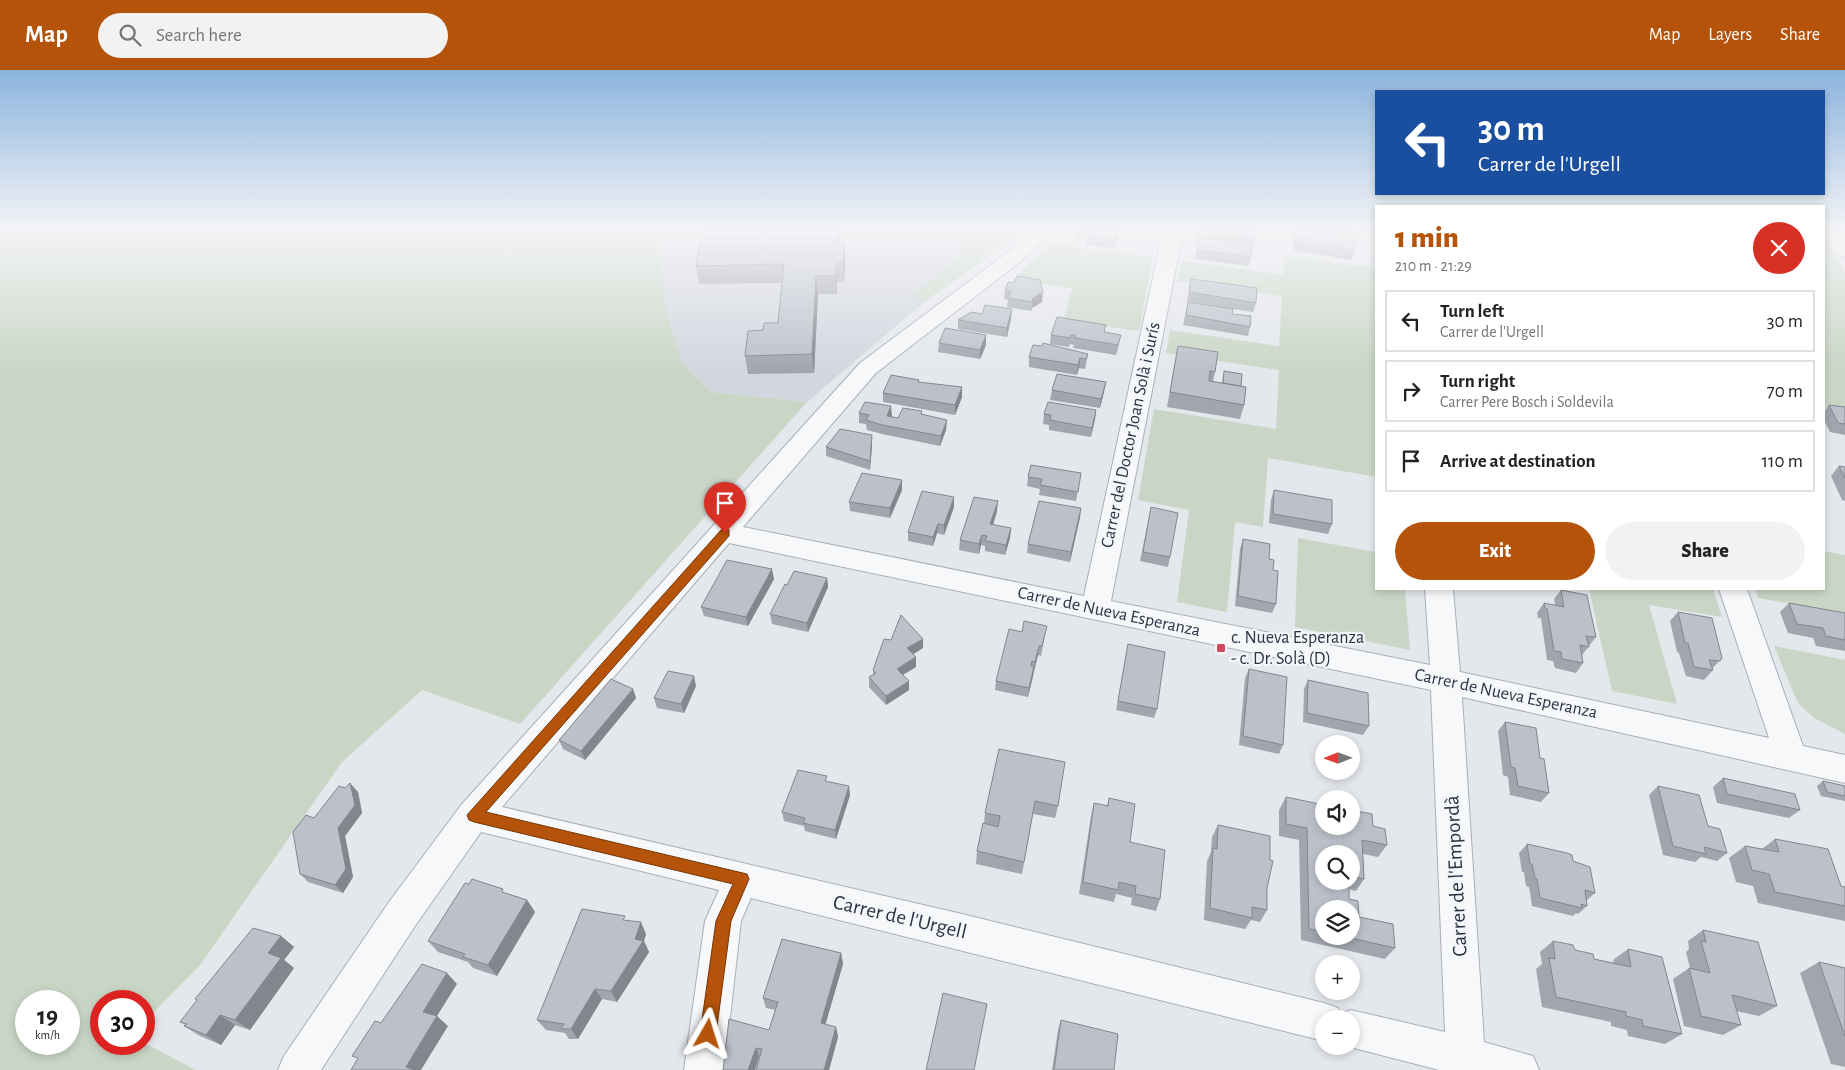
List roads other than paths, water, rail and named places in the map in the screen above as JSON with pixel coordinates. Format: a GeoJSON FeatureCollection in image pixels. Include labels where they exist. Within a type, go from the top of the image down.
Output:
{"type":"FeatureCollection","features":[{"type":"Feature","properties":{"kind":"street"},"geometry":{"type":"LineString","coordinates":[[298,1070],[402,914],[474,815],[725,533],[868,368],[987,278]]}},
{"type":"Feature","properties":{"kind":"street","name":"Carrer del Doctor Joan Solà i Surís"},"geometry":{"type":"LineString","coordinates":[[1095,609],[1163,278]]}},
{"type":"Feature","properties":{"kind":"street","name":"Carrer de Nueva Esperanza"},"geometry":{"type":"LineString","coordinates":[[725,533],[1447,681],[1845,768]]}},
{"type":"Feature","properties":{"kind":"street","name":"Carrer de l'Empordà"},"geometry":{"type":"LineString","coordinates":[[1439,590],[1447,681],[1467,1064]]}},
{"type":"Feature","properties":{"kind":"street"},"geometry":{"type":"LineString","coordinates":[[1733,590],[1791,757]]}},
{"type":"Feature","properties":{"kind":"street","name":"Carrer de l'Urgell"},"geometry":{"type":"LineString","coordinates":[[474,815],[1315,1020]]}},
{"type":"Feature","properties":{"kind":"street"},"geometry":{"type":"LineString","coordinates":[[704,1070],[723,921],[742,879]]}},
{"type":"Feature","properties":{"kind":"street"},"geometry":{"type":"LineString","coordinates":[[1360,1032],[1467,1064],[1519,1070]]}},
{"type":"Feature","properties":{"kind":"place","name":"c. Nueva Esperanza - c. Dr. Solà (D)"},"geometry":{"type":"Point","coordinates":[1221,648]}}]}
